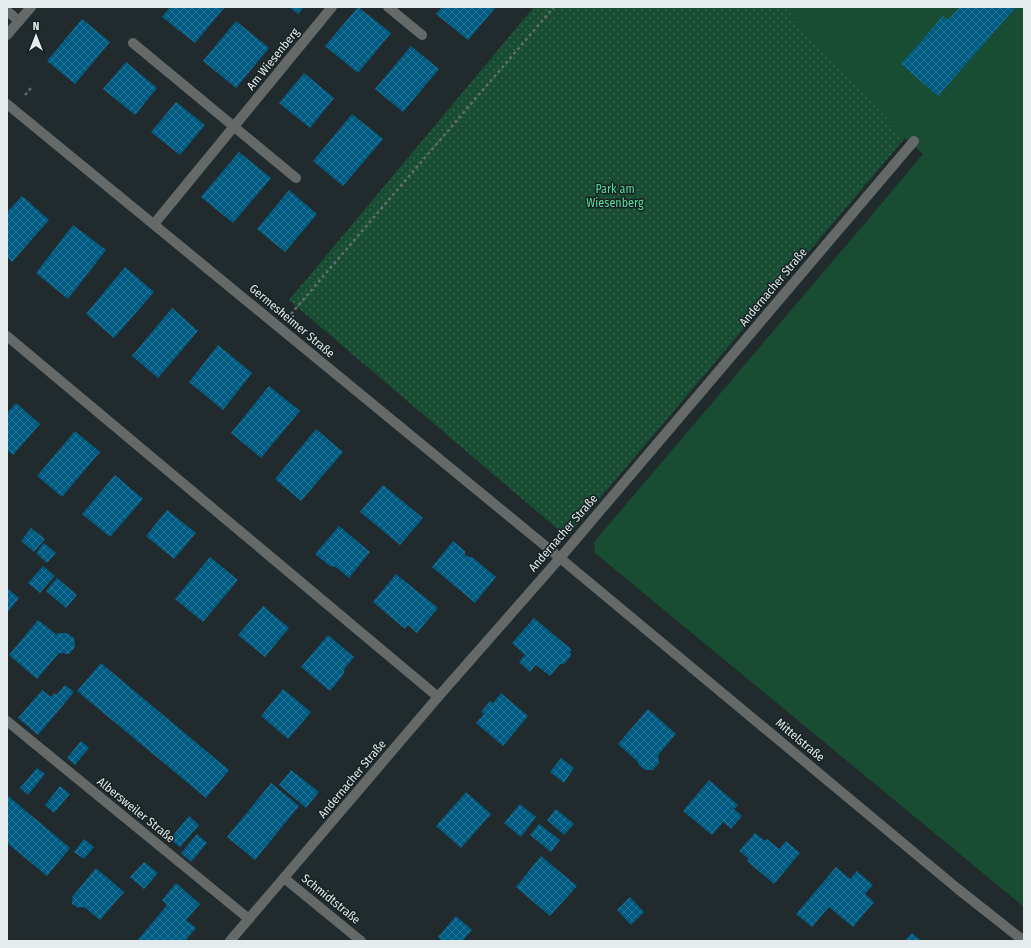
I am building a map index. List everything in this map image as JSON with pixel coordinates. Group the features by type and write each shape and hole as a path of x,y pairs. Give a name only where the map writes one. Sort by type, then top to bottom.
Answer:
{"street":[{"path":"7,35 31,7"},
{"name":"Am Wiesenberg","path":"154,224 332,7"},
{"path":"388,7 422,35"},
{"path":"7,11 19,21"},
{"path":"134,43 296,178"},
{"name":"Germesheimer Straße","path":"7,104 560,558"},
{"name":"Andernacher Straße","path":"230,941 438,696 560,558 914,141"},
{"path":"7,336 438,696"},
{"name":"Mittelstraße","path":"560,558 958,888 1024,940"},
{"name":"Albersweiler Straße","path":"7,721 249,919"},
{"name":"Schmidtstraße","path":"284,878 361,941"}],"path":[{"path":"279,328 554,7"}],"green space":[{"name":"Park am Wiesenberg","path":"534,7 784,7 905,138 567,537 289,300"},
{"path":"784,7 1024,7 1024,907 595,553 594,542 923,154 905,138"}],"building":[{"path":"170,7 224,8 195,43 162,17"},
{"path":"289,7 304,7 298,14"},
{"path":"358,7 391,33 358,73 325,46"},
{"path":"442,7 496,7 468,40 436,14"},
{"path":"960,7 1016,7 938,96 901,64 943,16 948,20"},
{"path":"82,19 110,42 75,84 47,61"},
{"path":"236,21 269,48 236,88 203,61"},
{"path":"411,46 439,69 403,112 375,89"},
{"path":"126,62 157,88 135,115 103,89"},
{"path":"304,73 334,98 310,128 279,103"},
{"path":"176,102 205,125 180,155 151,132"},
{"path":"352,114 383,139 343,186 313,161"},
{"path":"239,152 271,178 233,223 201,197"},
{"path":"289,190 317,214 285,252 257,229"},
{"path":"22,196 49,220 12,262 7,257 7,212"},
{"path":"73,225 106,250 68,299 36,273"},
{"path":"125,267 154,292 114,338 86,314"},
{"path":"172,308 198,331 158,378 132,356"},
{"path":"218,345 252,373 223,410 189,382"},
{"path":"269,386 300,411 261,458 231,433"},
{"path":"16,403 40,424 13,455 7,450 7,413"},
{"path":"316,429 343,452 301,501 275,479"},
{"path":"75,431 100,452 62,497 37,476"},
{"path":"115,475 143,499 110,537 82,514"},
{"path":"383,485 423,518 400,545 360,512"},
{"path":"167,510 196,533 174,559 146,536"},
{"path":"339,526 370,552 349,578 336,567 330,566 315,554"},
{"path":"31,528 45,539 34,552 21,541"},
{"path":"453,541 465,551 465,555 472,557 496,577 475,603 432,567"},
{"path":"44,543 56,553 47,563 36,553"},
{"path":"210,557 238,580 203,622 175,599"},
{"path":"43,566 55,576 40,593 28,583"},
{"path":"396,574 438,608 417,633 408,625 405,629 373,602"},
{"path":"57,578 77,595 66,608 46,591"},
{"path":"7,588 19,598 7,613"},
{"path":"263,606 289,628 265,657 238,635"},
{"path":"534,618 572,650 570,651 571,656 564,664 560,664 550,676 536,665 530,672 519,662 525,655 512,643"},
{"path":"38,620 57,635 58,633 67,633 74,638 75,647 69,654 59,653 37,679 9,655"},
{"path":"328,635 354,657 345,668 343,675 330,691 301,667"},
{"path":"101,663 229,770 206,798 77,691"},
{"path":"65,685 74,692 38,735 18,718 42,690 51,697 54,693 56,695"},
{"path":"283,689 311,712 288,739 261,716"},
{"path":"501,693 528,716 503,746 476,723 484,714 481,712 490,701 493,703"},
{"path":"648,709 676,734 658,755 659,763 653,770 645,770 618,744"},
{"path":"81,741 89,748 75,765 67,758"},
{"path":"561,758 574,768 564,783 550,772"},
{"path":"37,768 45,774 28,795 20,788"},
{"path":"291,770 319,792 306,808 279,785"},
{"path":"709,780 738,805 734,809 742,816 731,829 723,822 712,835 683,811"},
{"path":"271,783 299,806 255,860 227,837"},
{"path":"60,786 70,794 54,813 45,805"},
{"path":"466,792 491,814 461,848 436,826"},
{"path":"7,795 70,848 47,876 7,843"},
{"path":"520,804 536,817 521,837 504,823"},
{"path":"556,809 574,824 564,835 547,820"},
{"path":"189,816 199,825 180,847 170,839"},
{"path":"539,824 560,840 551,852 530,835"},
{"path":"755,833 765,841 767,839 779,849 786,841 800,853 774,884 747,861 749,859 739,851"},
{"path":"197,834 207,843 191,862 181,853"},
{"path":"84,839 94,847 84,859 74,852"},
{"path":"541,856 577,886 550,916 516,887"},
{"path":"144,862 158,873 144,889 130,877"},
{"path":"836,867 850,879 857,871 873,885 865,894 874,902 853,927 829,907 812,927 796,914"},
{"path":"96,868 124,892 100,920 84,907 78,908 72,904 72,897"},
{"path":"176,883 200,904 186,920 196,928 185,941 137,941 167,905 162,900"},
{"path":"630,897 644,912 631,925 617,910"},
{"path":"456,916 472,930 462,941 442,941 438,937"},
{"path":"912,933 921,941 905,941"}]}
